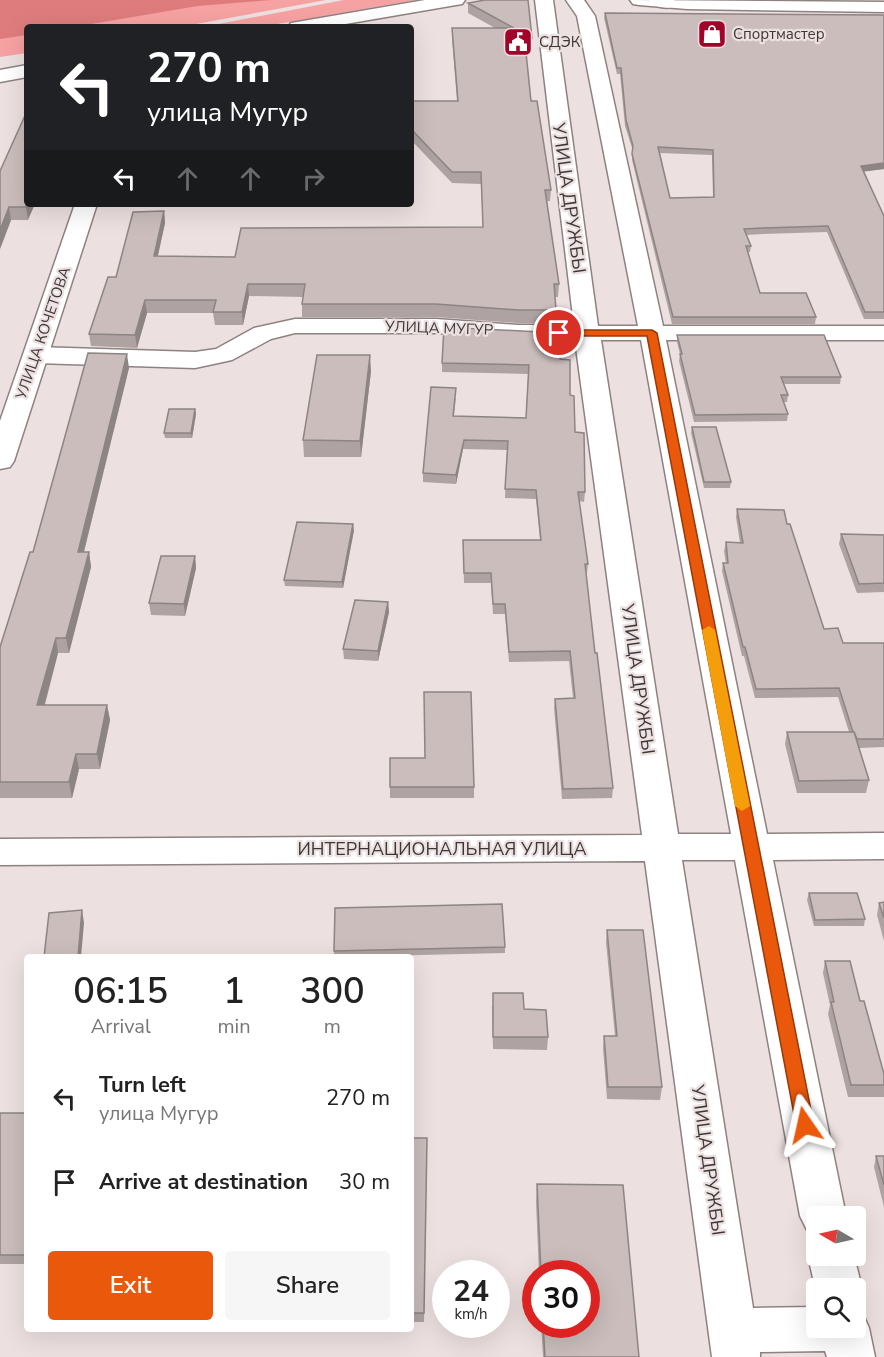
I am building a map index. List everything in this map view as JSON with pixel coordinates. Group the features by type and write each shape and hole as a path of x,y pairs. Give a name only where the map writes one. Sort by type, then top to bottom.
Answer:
{"street":[{"path":"315,24 456,0"},
{"name":"УЛИЦА ДРУЖБЫ","path":"544,0 587,333 734,1344"},
{"path":"575,0 586,16 652,333 821,1206"},
{"path":"639,0 884,7"},
{"path":"0,76 24,72"},
{"name":"УЛИЦА КОЧЕТОВА","path":"0,461 85,207"},
{"name":"УЛИЦА МУГУР","path":"36,355 195,360 223,355 263,333 295,326 436,326 518,332 587,333 884,333"},
{"name":"ИНТЕРНАЦИОНАЛЬНАЯ УЛИЦА","path":"0,852 884,846"},
{"path":"734,1344 806,1334"},
{"path":"847,1338 851,1357"}],"shaded area":[{"path":"0,0 326,0 196,24 24,24 24,53 0,57"},
{"path":"0,0 271,0 198,6 91,24 24,24 24,35 0,39"},
{"path":"344,0 416,0 277,24 218,24"}],"building":[{"path":"485,0 528,0 532,38 524,33 531,101 537,101 551,190 545,190 559,284 554,284 556,310 518,310 436,304 302,304 305,284 248,284 242,312 213,312 216,300 145,300 135,335 89,334 108,277 116,277 133,212 164,211 154,256 235,257 241,228 483,227 481,172 452,172 414,132 414,101 458,101 452,28 514,28 468,3"},
{"path":"605,13 884,15 884,163 861,166 884,216 884,312 865,312 828,226 744,229 751,246 746,246 760,293 806,293 816,317 673,317 632,154 633,146 626,120 621,68 617,68","holes":["658,147 713,150 714,197 670,198"]},
{"path":"24,118 24,207 9,207 0,230 0,171"},
{"path":"444,327 558,333 560,359 570,360 570,395 574,396 575,432 584,433 585,492 578,492 588,564 585,564 595,653 597,653 613,788 563,789 555,699 575,698 570,651 509,652 505,604 493,604 491,573 464,573 463,540 541,540 536,490 505,489 508,441 464,440 456,475 423,473 431,387 456,388 453,416 526,418 529,365 442,363"},
{"path":"677,335 824,335 841,377 781,377 788,395 781,395 788,414 695,415"},
{"path":"88,353 127,354 78,552 89,552 66,638 56,638 37,705 107,705 97,754 76,754 69,782 0,782 0,647 30,552 33,552"},
{"path":"317,355 370,355 360,441 303,440"},
{"path":"169,409 195,409 191,433 164,433"},
{"path":"692,427 716,427 731,482 704,482"},
{"path":"737,509 784,510 824,629 838,628 843,643 884,643 884,739 857,739 839,688 756,689 745,647 743,647 723,563 728,563 726,542 743,543"},
{"path":"297,522 353,524 342,582 284,580"},
{"path":"841,534 884,535 884,583 859,584"},
{"path":"161,556 195,556 184,604 149,603"},
{"path":"355,600 388,602 378,651 343,649"},
{"path":"424,692 471,692 474,787 390,787 390,758 425,758"},
{"path":"787,732 854,732 869,780 799,781"},
{"path":"809,893 857,893 865,919 815,920"},
{"path":"884,902 884,918 879,903"},
{"path":"502,904 505,947 334,951 335,908"},
{"path":"82,910 78,954 44,954 49,913"},
{"path":"607,930 643,930 662,1087 608,1087 604,1036 617,1036"},
{"path":"825,961 850,961 860,1001 864,1001 884,1074 884,1085 851,1085 831,1002 834,1002"},
{"path":"493,993 523,993 524,1009 546,1010 548,1037 493,1037"},
{"path":"0,1113 24,1113 24,1255 0,1255"},
{"path":"414,1138 427,1138 424,1313 414,1313"},
{"path":"876,1156 884,1156 884,1185"},
{"path":"537,1184 623,1185 639,1357 545,1357 544,1338 600,1338 600,1260 540,1260"}],"slow traffic":[{"path":"709,630 742,806"}],"place":[{"name":"Спортмастер","path":"712,34"},
{"name":"СДЭК","path":"518,42"}],"route":[{"path":"559,333 652,333 805,1125"}]}
